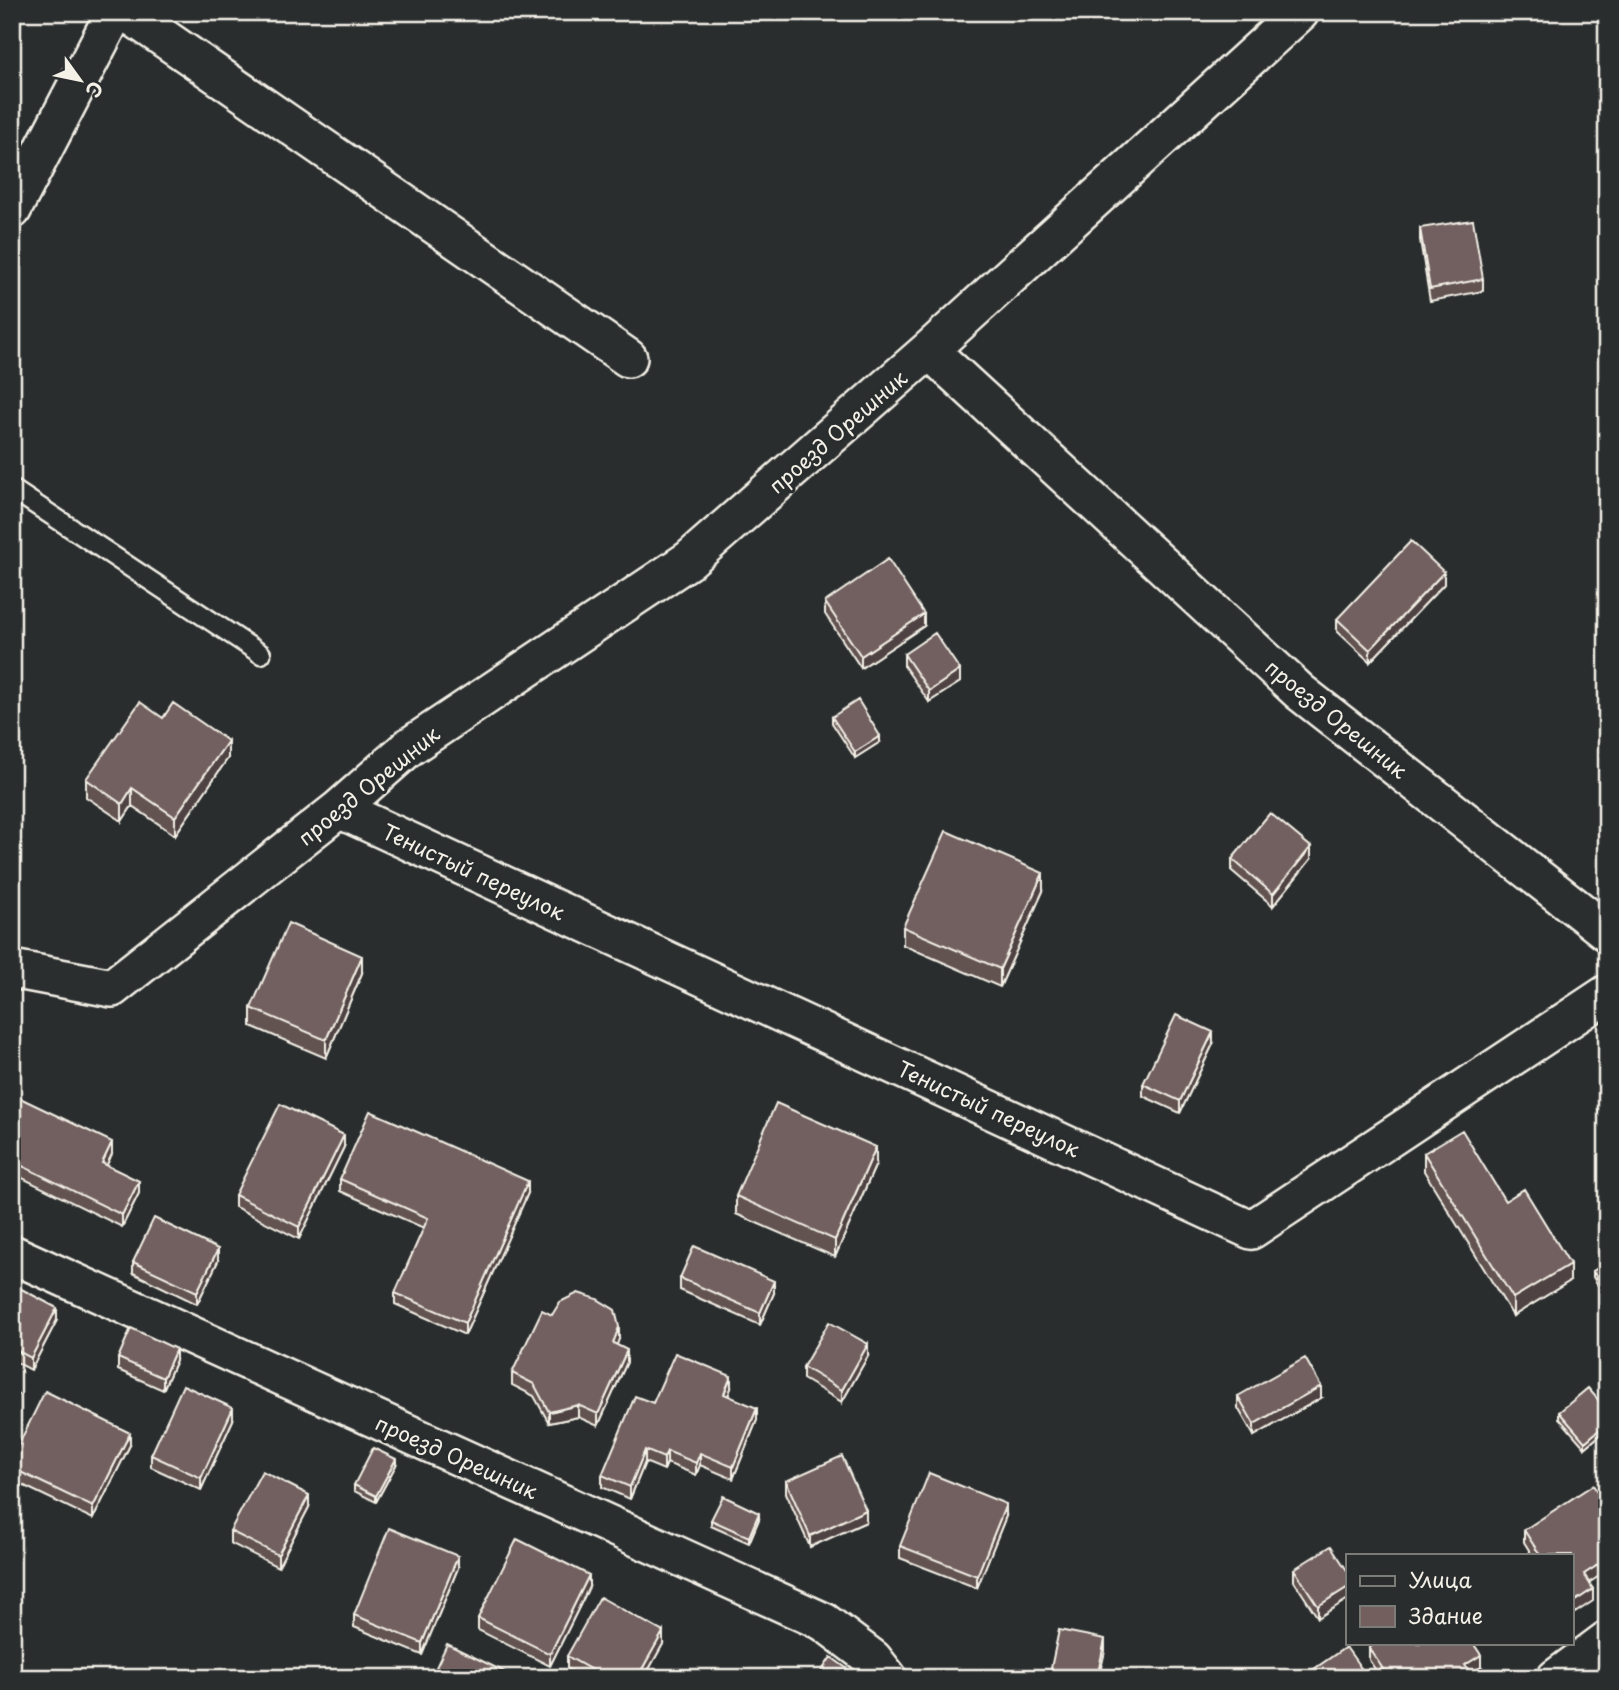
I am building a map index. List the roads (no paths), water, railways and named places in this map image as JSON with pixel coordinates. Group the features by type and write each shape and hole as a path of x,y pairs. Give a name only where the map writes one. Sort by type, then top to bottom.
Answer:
{"street":[{"path":"12,210 115,12"},
{"path":"126,12 628,358"},
{"path":"929,350 1300,12"},
{"name":"проезд Орешник","path":"12,968 112,988 339,809 410,747 689,560 929,350 1300,692 1607,932"},
{"name":"Тенистый переулок","path":"339,809 1251,1230 1607,994"},
{"name":"проезд Орешник","path":"12,1254 824,1622 873,1659 888,1678"},
{"path":"1556,1678 1607,1640"}],"lane":[{"path":"12,489 261,654"}]}
